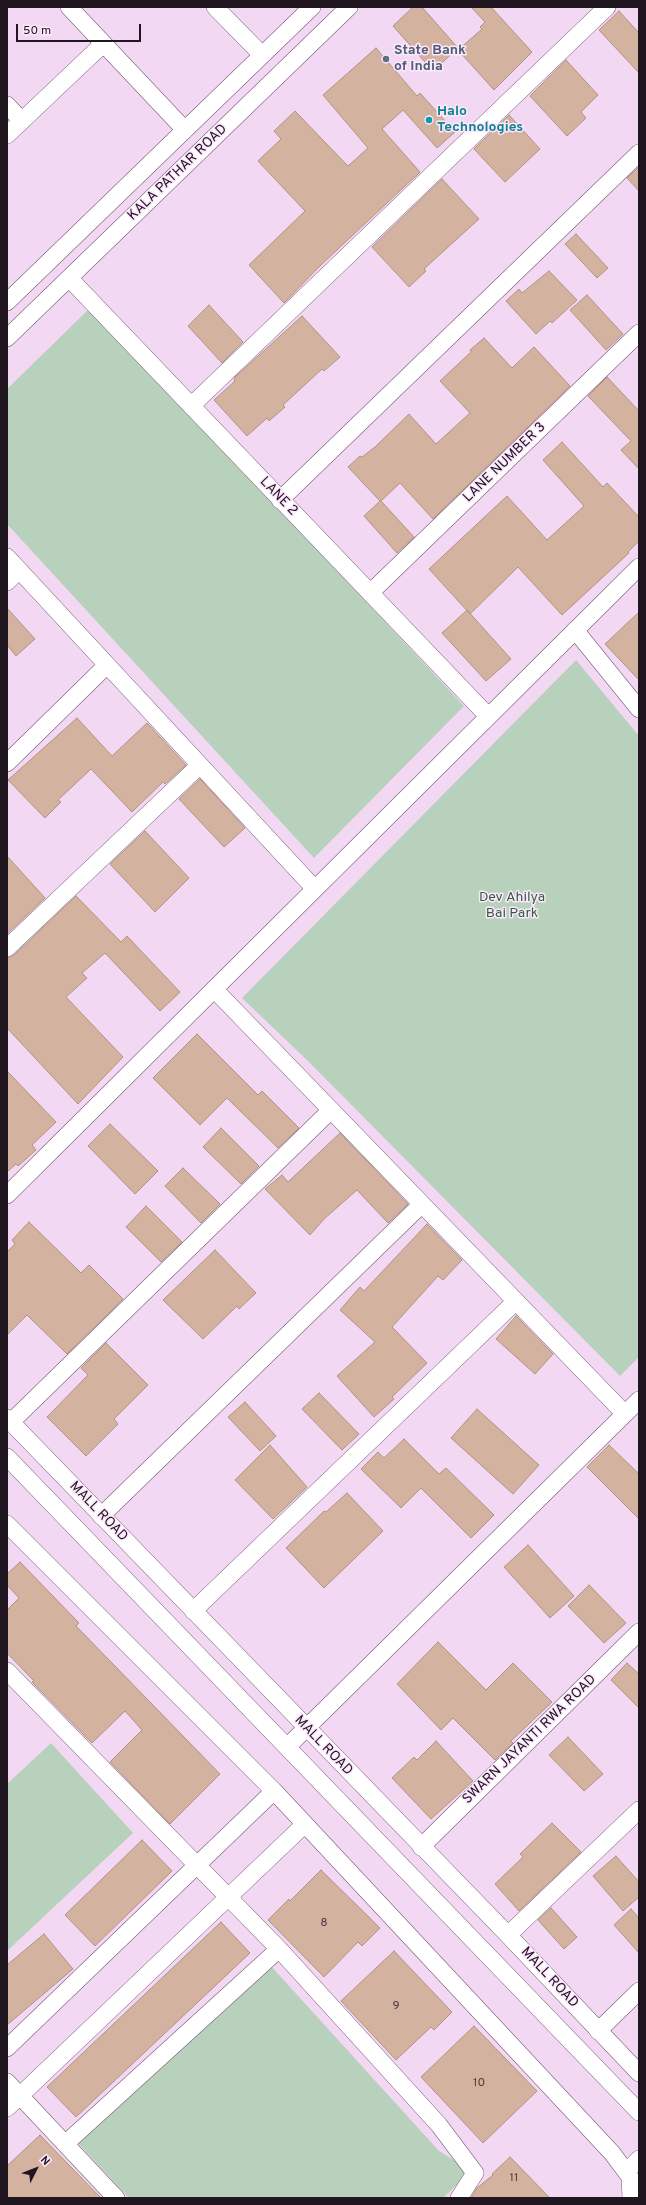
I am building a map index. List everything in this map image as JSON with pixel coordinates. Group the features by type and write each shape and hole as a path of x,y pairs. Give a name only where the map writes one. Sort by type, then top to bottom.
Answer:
{"street":[{"path":"69,7 185,130"},
{"path":"215,7 262,55"},
{"name":"KALA PATHAR ROAD","path":"7,302 312,7"},
{"name":"KALA PATHAR ROAD","path":"7,338 349,7"},
{"path":"191,406 607,7"},
{"path":"7,135 103,44"},
{"path":"7,104 22,121"},
{"path":"280,500 639,153"},
{"name":"LANE 2","path":"68,278 488,716"},
{"name":"LANE NUMBER 3","path":"370,593 639,333"},
{"path":"7,557 315,889"},
{"path":"7,1195 639,567"},
{"path":"7,582 19,570"},
{"path":"575,630 639,709"},
{"path":"7,763 108,665"},
{"path":"7,948 200,765"},
{"path":"214,989 625,1414"},
{"path":"9,1420 331,1110"},
{"path":"102,1516 422,1204"},
{"path":"193,1611 516,1301"},
{"path":"287,1747 639,1400"},
{"name":"MALL ROAD","path":"9,1420 639,2073"},
{"name":"MALL ROAD","path":"7,1457 639,2112"},
{"path":"7,1524 274,1791 612,2153 630,2177 631,2198"},
{"name":"SWARN JAYANTI RWA ROAD","path":"421,1847 639,1632"},
{"path":"7,1671 196,1866 279,1949 439,2125 475,2173 459,2198"},
{"path":"7,2048 274,1791"},
{"path":"508,1936 639,1810"},
{"path":"7,2108 305,1824"},
{"path":"65,2144 279,1949"},
{"path":"598,2031 639,1991"},
{"path":"7,2082 116,2198"},
{"path":"626,2172 639,2160"}],"green space":[{"path":"90,308 464,706 314,858 7,524 7,389"},
{"name":"Dev Ahilya Bai Park","path":"576,660 639,736 639,1357 620,1376 309,1062 242,998"},
{"path":"51,1743 133,1833 7,1951 7,1784"},
{"path":"270,1965 439,2151 475,2173 465,2177 443,2198 129,2198 78,2143"}],"building":[{"path":"413,7 422,7 458,48 433,71 393,26"},
{"path":"471,7 491,7 532,52 494,90 458,50 482,29 480,27 485,22"},
{"path":"619,11 639,33 639,73 599,30"},
{"path":"376,48 417,96 420,93 455,132 437,148 403,110 382,129 420,172 321,265 284,303 249,265 305,211 258,161 281,139 274,131 295,111 348,166 368,148 323,95"},
{"path":"566,60 598,95 581,112 586,118 567,136 530,96"},
{"path":"509,115 540,149 505,182 474,149"},
{"path":"639,167 639,191 627,178"},
{"path":"442,179 479,219 424,269 426,271 409,287 372,247"},
{"path":"576,234 608,268 597,278 565,244"},
{"path":"549,271 577,300 552,323 550,321 536,334 506,301 519,289 522,293"},
{"path":"587,295 623,334 606,350 570,310"},
{"path":"209,305 243,342 222,363 188,326"},
{"path":"302,316 340,357 324,371 322,369 283,405 285,407 269,421 267,418 247,436 214,400 234,382 235,377"},
{"path":"484,338 512,368 534,347 570,386 433,519 400,483 381,501 414,537 397,553 364,516 380,501 348,467 360,456 362,457 375,447 409,414 436,444 470,413 440,381 471,352 470,350"},
{"path":"607,377 639,411 639,469 621,450 631,441 588,396"},
{"path":"562,442 603,487 607,483 639,517 639,541 628,552 629,553 562,615 518,567 470,614 429,569 507,496 547,540 584,506 543,460"},
{"path":"7,608 35,639 16,656 7,645"},
{"path":"467,610 511,659 486,681 442,633"},
{"path":"639,612 639,680 605,644"},
{"path":"77,718 112,756 147,723 186,765 165,784 163,782 132,812 91,769 58,800 61,802 45,818 8,780"},
{"path":"200,779 245,828 224,847 179,799"},
{"path":"145,831 189,878 155,912 110,864"},
{"path":"7,856 45,898 7,934"},
{"path":"76,896 121,942 127,936 180,992 160,1011 105,953 82,973 87,978 66,997 123,1057 78,1104 7,1028 7,958 14,955"},
{"path":"197,1034 258,1095 262,1091 299,1128 278,1148 227,1098 200,1125 153,1078"},
{"path":"7,1071 56,1122 32,1145 36,1150 18,1166 16,1164 7,1172"},
{"path":"110,1124 158,1171 135,1194 88,1146"},
{"path":"221,1128 259,1166 241,1184 203,1147"},
{"path":"340,1133 408,1204 388,1223 357,1190 324,1219 310,1235 265,1189 282,1175 288,1182"},
{"path":"183,1168 220,1204 201,1223 165,1186"},
{"path":"146,1206 182,1242 161,1262 126,1227"},
{"path":"29,1222 81,1273 89,1265 123,1299 67,1354 27,1315 7,1335 7,1252 15,1244 12,1240"},
{"path":"427,1224 462,1260 443,1280 438,1276 392,1327 427,1363 392,1397 394,1399 374,1417 337,1376 375,1342 340,1310 360,1287 364,1291"},
{"path":"215,1250 256,1293 239,1309 237,1306 203,1339 163,1300"},
{"path":"516,1316 553,1354 535,1374 496,1339"},
{"path":"106,1343 148,1385 114,1419 118,1424 86,1456 47,1417 88,1375 81,1368"},
{"path":"319,1393 359,1434 342,1450 302,1409"},
{"path":"245,1402 276,1436 260,1451 228,1417"},
{"path":"477,1409 539,1465 513,1494 451,1438"},
{"path":"404,1439 439,1474 446,1468 494,1515 471,1538 421,1488 401,1508 361,1469 378,1452 384,1458"},
{"path":"270,1445 307,1487 273,1519 235,1480"},
{"path":"609,1445 639,1474 639,1519 587,1467"},
{"path":"347,1493 383,1531 324,1588 286,1548 324,1511 326,1512"},
{"path":"528,1545 574,1596 550,1618 504,1567"},
{"path":"20,1562 79,1623 76,1626 220,1774 170,1824 110,1762 142,1730 125,1711 92,1743 32,1682 34,1681 7,1653 7,1610 19,1598 7,1585 7,1574"},
{"path":"589,1585 626,1623 604,1643 568,1606"},
{"path":"438,1642 486,1690 513,1663 552,1702 511,1741 513,1743 495,1760 453,1718 441,1730 397,1684"},
{"path":"627,1663 639,1674 639,1708 611,1680"},
{"path":"568,1737 603,1774 584,1791 549,1755"},
{"path":"436,1741 473,1781 431,1819 392,1778 414,1757 417,1760"},
{"path":"552,1823 581,1852 519,1911 495,1884 523,1857 520,1854"},
{"path":"142,1840 172,1871 95,1946 65,1915"},
{"path":"616,1856 639,1882 639,1897 623,1911 593,1876"},
{"path":"321,1870 380,1928 362,1946 358,1942 324,1977 268,1920 289,1899 290,1901"},
{"path":"551,1908 577,1937 564,1949 538,1920"},
{"path":"631,1909 639,1918 639,1953 614,1925"},
{"path":"221,1922 250,1953 76,2117 47,2087"},
{"path":"44,1934 73,1969 7,2025 7,1965"},
{"path":"394,1951 452,2012 434,2030 431,2027 396,2060 341,2001"},
{"path":"474,2026 537,2091 483,2143 421,2077"},
{"path":"40,2135 101,2198 7,2198 7,2166"},
{"path":"510,2157 550,2198 471,2198 477,2188 493,2175 492,2174"}],"place":[{"name":"State Bank of India","path":"386,59"},
{"name":"Halo Technologies","path":"429,120"}]}
